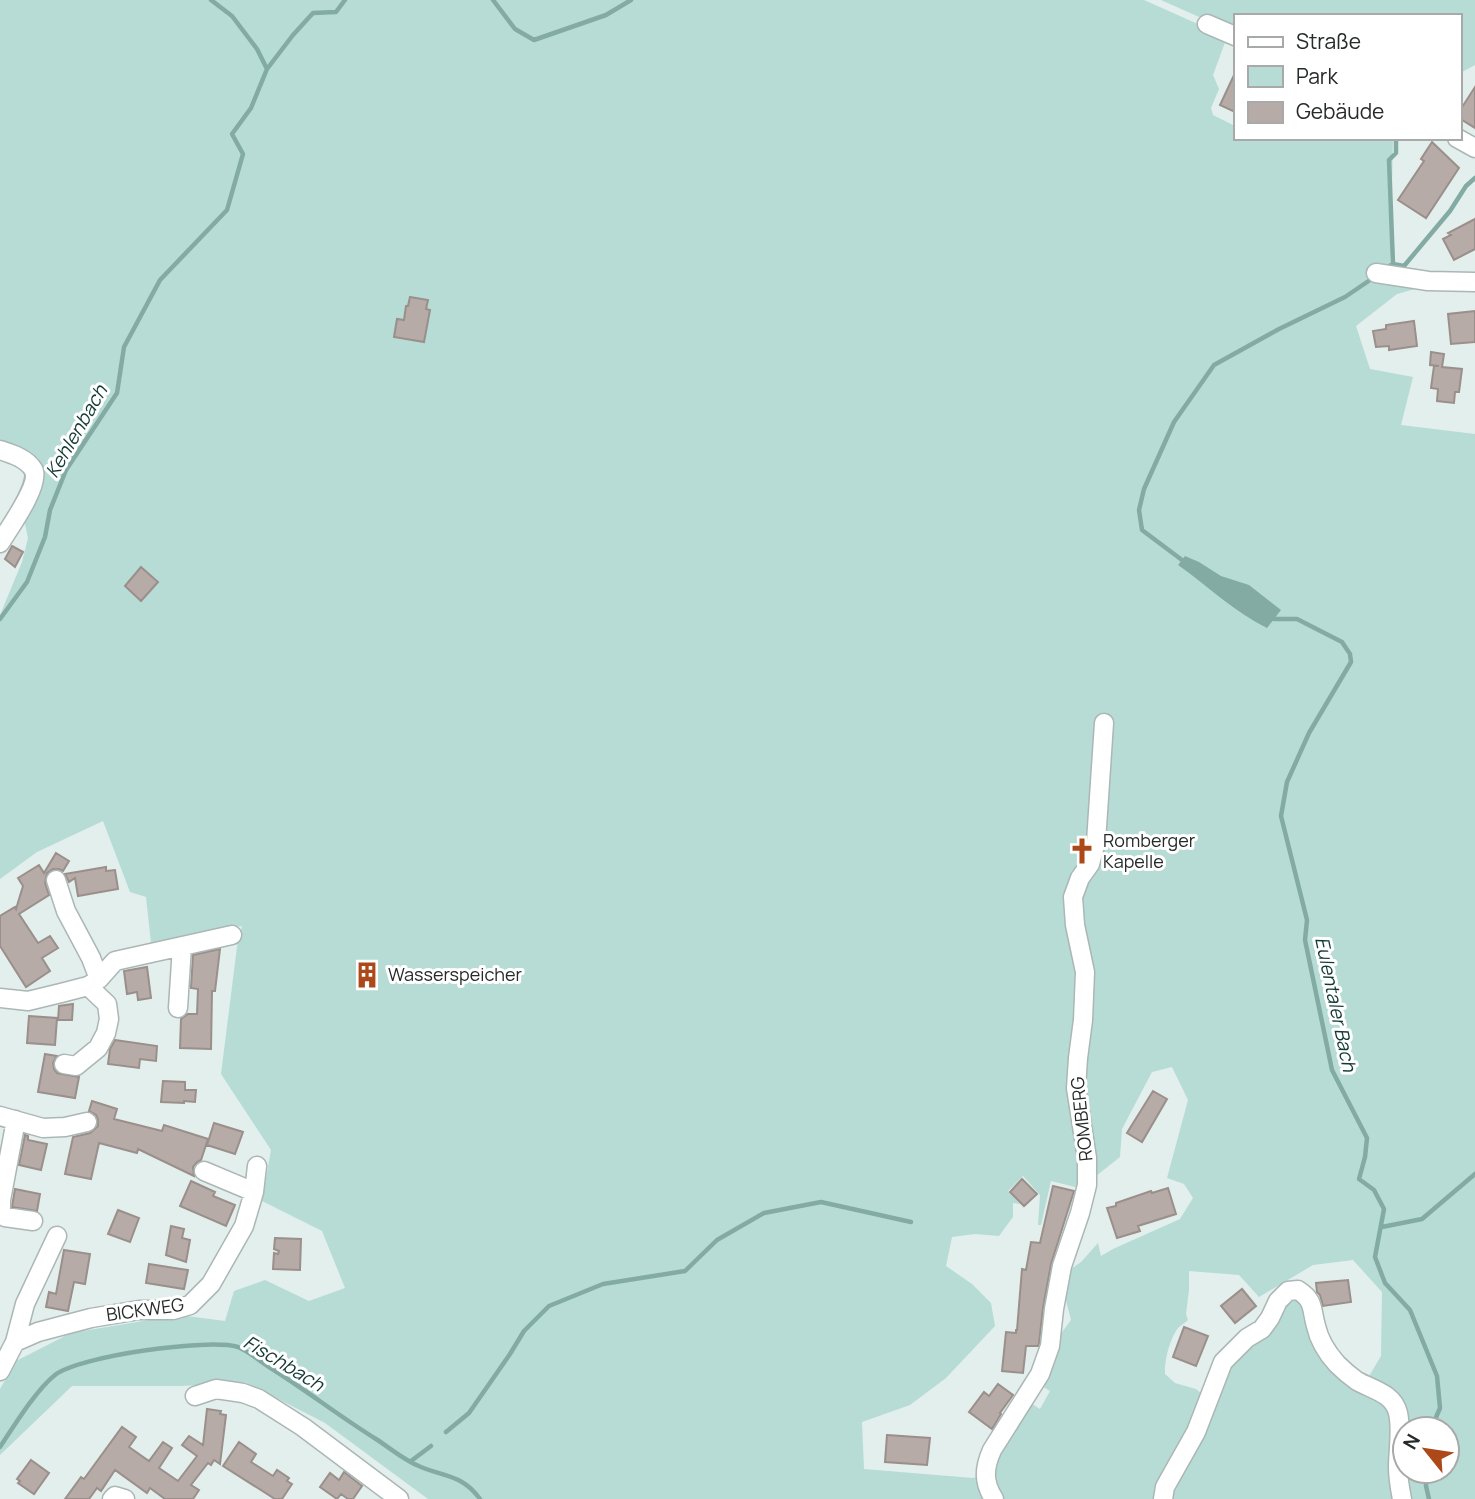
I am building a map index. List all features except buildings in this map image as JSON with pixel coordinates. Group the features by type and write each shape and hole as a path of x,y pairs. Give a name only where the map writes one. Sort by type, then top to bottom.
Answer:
{"street":[{"path":"1207,24 1234,36"},
{"path":"1376,273 1428,281 1475,282"},
{"path":"0,450 24,459 35,474 30,494 0,543"},
{"name":"ROMBERG","path":"994,1499 986,1482 987,1461 1040,1374 1050,1346 1062,1266 1087,1185 1087,1158 1076,1088 1085,972 1075,925 1073,897 1080,878 1090,864 1096,842 1104,723"},
{"path":"56,880 66,911 92,958 94,982 107,1004 109,1018 106,1033 97,1048 76,1066 64,1064"},
{"path":"0,998 28,1001 94,982 115,961 232,936"},
{"path":"178,1008 182,946"},
{"path":"33,1222 1,1214 8,1118 43,1128 87,1122"},
{"name":"BICKWEG","path":"15,1342 38,1332 91,1318 139,1310 173,1310 190,1305 211,1284 244,1226 254,1192 257,1166"},
{"path":"204,1171 254,1192"},
{"path":"0,1371 15,1342 26,1304 57,1236"},
{"path":"1163,1499 1165,1487 1196,1432 1223,1362 1247,1338 1262,1329 1278,1301 1288,1292 1298,1290 1307,1296 1312,1304 1316,1329 1329,1355 1357,1381 1381,1391 1393,1401 1398,1412 1398,1470 1402,1499"},
{"path":"195,1396 216,1390 243,1393 259,1399 303,1427 382,1485 392,1497"},
{"path":"112,1499 115,1496 125,1499"}],"green space":[{"path":"0,0 1144,0 1227,37 1213,75 1219,89 1211,108 1213,115 1234,126 1234,140 1393,140 1390,279 1429,285 1397,294 1356,326 1370,369 1413,377 1401,425 1475,434 1475,1499 428,1499 325,1423 245,1382 182,1386 72,1386 0,1455 0,1389 16,1361 71,1333 179,1315 225,1321 234,1291 265,1280 309,1301 345,1288 322,1231 262,1201 271,1150 221,1074 242,926 151,943 146,897 130,892 103,821 37,852 0,879 0,615 22,562 28,538 23,515 44,478 38,458 0,444","holes":["1172,1067 1188,1100 1167,1178 1184,1184 1193,1198 1180,1219 1101,1256 1098,1243 1071,1269 1064,1293 1071,1320 1052,1346 1037,1383 1050,1391 1040,1409 1026,1400 982,1475 973,1478 864,1469 862,1422 910,1405 946,1378 995,1326 991,1303 972,1284 946,1266 952,1237 975,1234 999,1236 1013,1217 1013,1203 1020,1204 1008,1191 1023,1176 1040,1195 1038,1225 1041,1225 1051,1181 1083,1189 1120,1157 1122,1129 1152,1072","1353,1260 1382,1292 1381,1356 1368,1378 1324,1352 1308,1312 1298,1300 1290,1298 1203,1395 1196,1389 1175,1383 1165,1374 1172,1338 1178,1328 1188,1320 1186,1314 1189,1271 1239,1275 1259,1297 1313,1265"]},
{"path":"1161,0 1475,0 1475,65 1461,74 1461,14 1234,14 1234,33"}],"shaded area":[{"path":"1185,556 1221,576 1249,585 1281,610 1267,628 1255,622 1178,565"}],"waterway":[{"path":"211,0 232,16 257,49 267,69"},
{"name":"Kehlenbach","path":"0,619 27,582 45,537 50,510 66,470 117,393 124,347 160,280 227,210 243,154 232,134 251,108 267,69 313,13 336,12 345,0"},
{"name":"Kehlenbach","path":"493,0 515,29 534,40 606,15 631,0"},
{"path":"1393,264 1389,160 1396,153 1396,140"},
{"path":"1384,269 1393,264 1404,266 1475,178"},
{"path":"1186,563 1142,530 1139,510 1144,489 1174,422 1214,365 1345,297 1373,278"},
{"name":"Eulentaler Bach","path":"1270,616 1274,619 1297,619 1342,642 1350,654 1351,662 1309,733 1287,782 1281,816 1307,920 1305,940 1332,1070 1367,1138 1359,1179 1374,1190 1384,1209 1375,1257 1385,1283 1410,1310 1437,1376 1440,1408 1437,1415"},
{"path":"1382,1227 1422,1219 1475,1174"},
{"path":"446,1432 469,1413 524,1331 549,1306 603,1284 685,1271 717,1240 764,1213 821,1202 911,1222"},
{"name":"Fischbach","path":"0,1447 40,1390 55,1375 69,1368 144,1350 223,1345 246,1351 403,1458 460,1481 480,1499"},
{"path":"411,1461 431,1446"},
{"name":"Eulentaler Bach","path":"1426,1485 1429,1499"}],"place":[{"name":"Romberger Kapelle","path":"1082,851"},
{"name":"Wasserspeicher","path":"367,975"}]}
